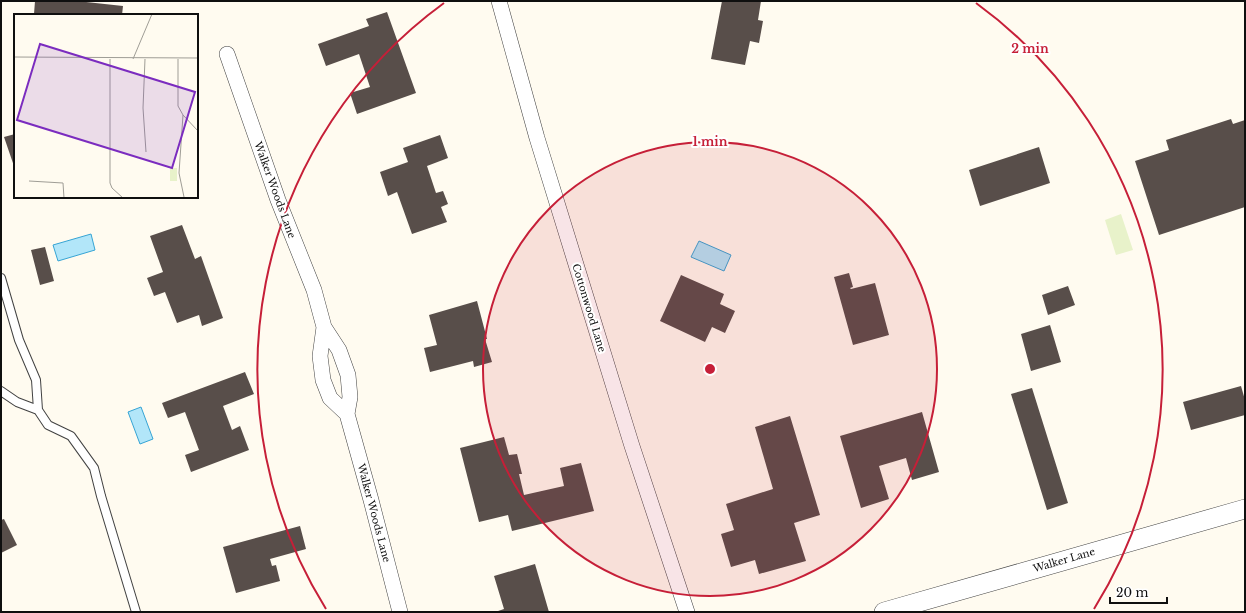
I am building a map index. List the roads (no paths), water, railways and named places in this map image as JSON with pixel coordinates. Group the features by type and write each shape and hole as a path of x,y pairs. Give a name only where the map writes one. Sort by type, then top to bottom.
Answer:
{"street":[{"name":"Cottonwood Lane","path":"499,1 537,138 632,446 687,612"},
{"name":"Walker Woods Lane","path":"227,54 278,200 314,290 324,327 339,350 348,375 350,397 347,414 400,612"},
{"name":"Walker Woods Lane","path":"324,327 320,356 323,380 330,398 347,414"},
{"name":"Walker Lane","path":"884,612 1245,509"}],"lane":[{"path":"1,278 19,340 36,380 38,410 48,425 72,436 94,468 136,612"},
{"path":"1,391 17,402 38,410"}],"water":[{"path":"91,234 95,250 58,261 53,245"},
{"path":"699,241 731,255 724,271 691,257"},
{"path":"141,407 153,439 140,444 128,412"}]}
